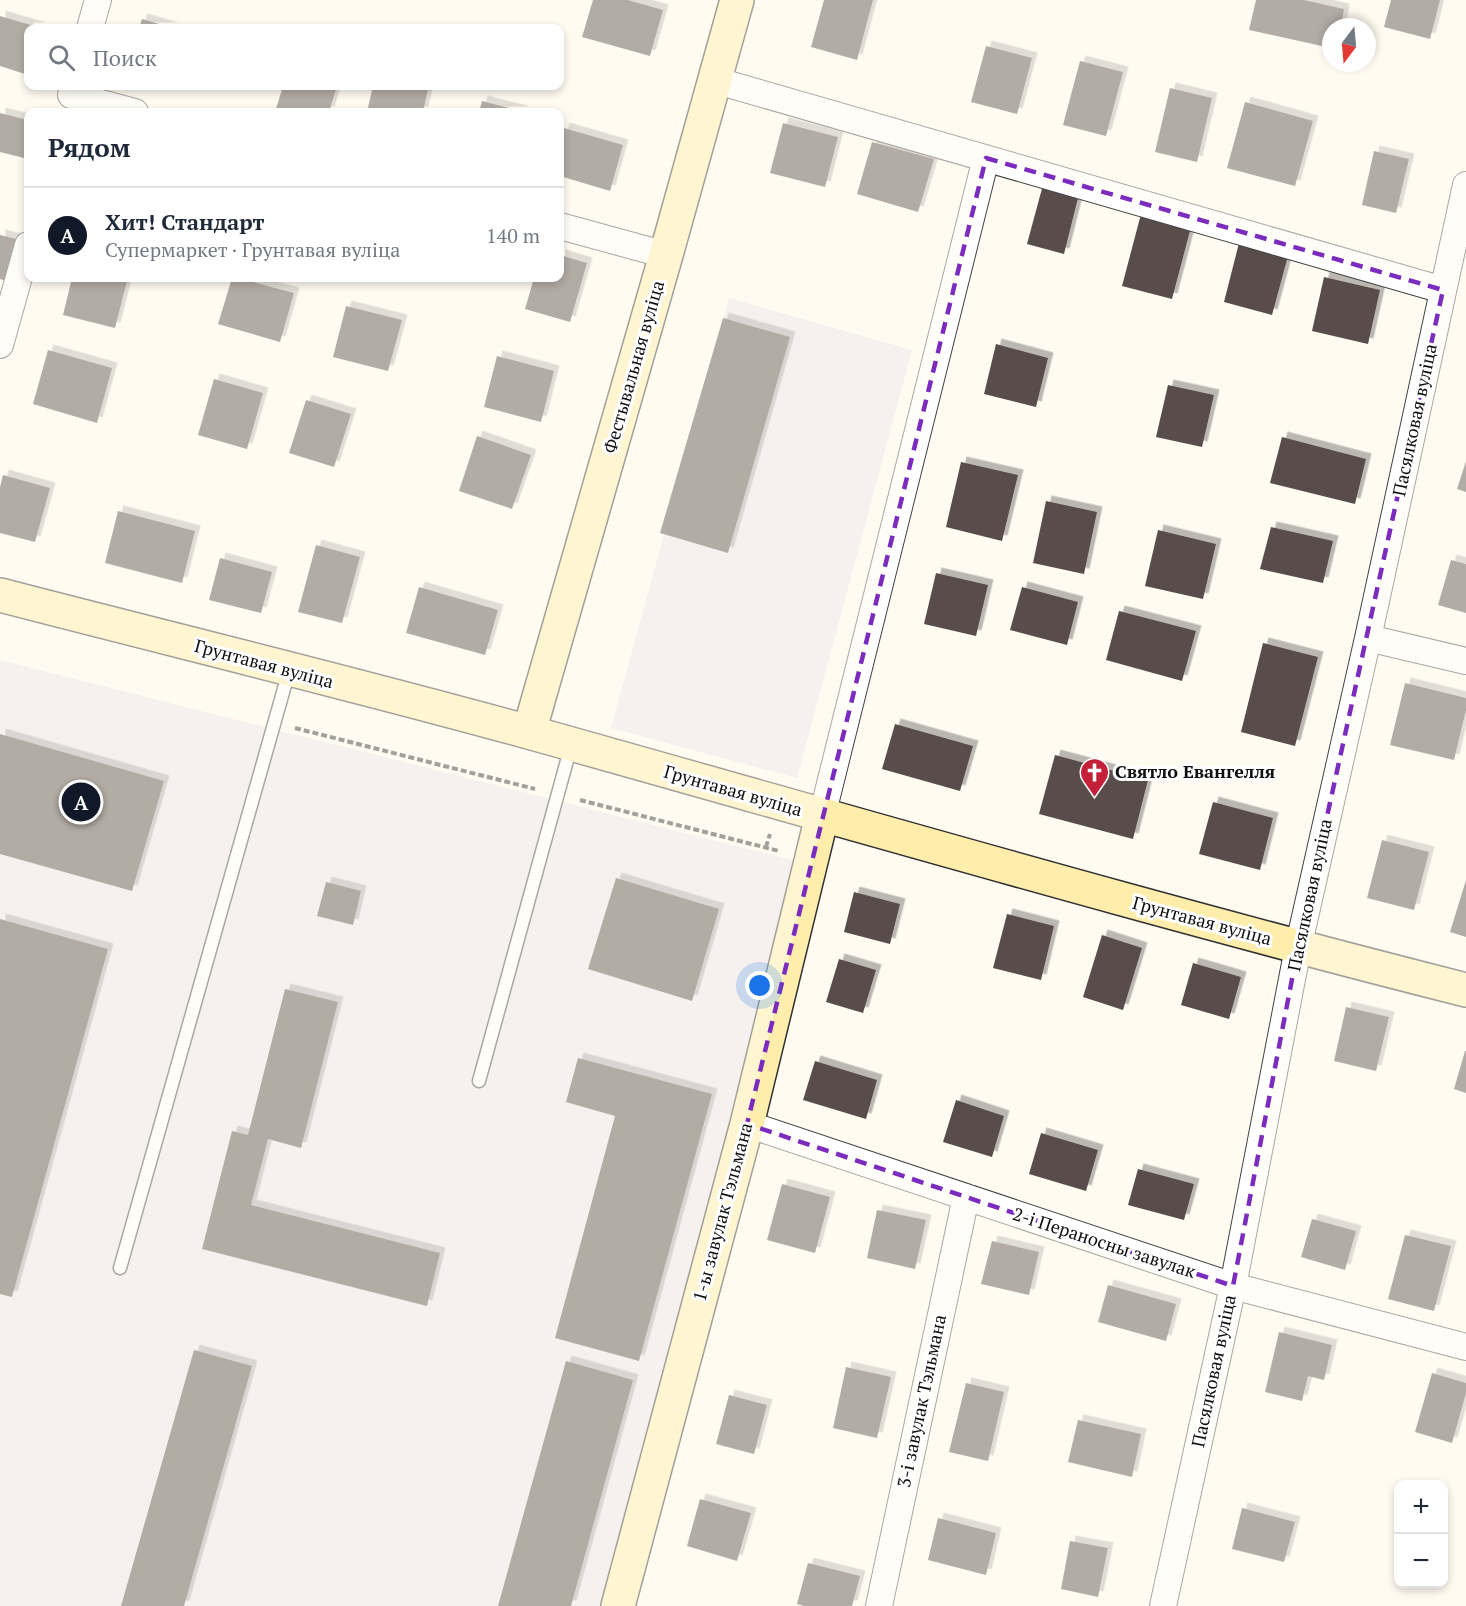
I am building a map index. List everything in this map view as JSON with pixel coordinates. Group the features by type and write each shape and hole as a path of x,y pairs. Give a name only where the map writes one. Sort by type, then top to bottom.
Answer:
{"main road":[{"name":"Фестывальная вуліца","path":"529,732 666,255 736,0"},
{"name":"Грунтавая вуліца","path":"0,595 529,732 1298,948 1466,990"},
{"name":"1-ы завулак Тэльмана","path":"618,1606 747,1124 822,816"}],"street":[{"path":"91,24 98,0"},
{"path":"714,80 1443,290"},
{"path":"70,98 116,108"},
{"path":"822,816 986,158"},
{"name":"Пасялковая вуліца","path":"1163,1606 1233,1286 1298,948 1466,185"},
{"path":"564,227 666,255"},
{"path":"0,345 24,258"},
{"path":"1368,638 1466,661"},
{"name":"2-і Пераносны завулак","path":"747,1124 1233,1286 1466,1347"},
{"name":"3-і завулак Тэльмана","path":"879,1606 966,1197"}],"lane":[{"path":"120,1268 289,670"},
{"path":"479,1080 571,744"}],"path":[{"path":"274,723 786,852"}],"highlighted area":[{"path":"986,158 1443,290 1298,948 1233,1286 747,1124"}],"shaded area":[{"path":"729,298 912,350 797,778 611,728"},
{"path":"0,660 804,863 604,1606 0,1606"}],"building":[{"path":"593,0 628,0 663,10 650,56 582,37"},
{"path":"824,0 873,0 857,60 811,47"},
{"path":"1256,0 1304,0 1344,9 1342,18 1322,18 1322,46 1249,30"},
{"path":"1391,0 1440,0 1430,39 1384,27"},
{"path":"0,16 27,24 24,24 24,74 0,66"},
{"path":"142,19 159,24 140,24"},
{"path":"986,46 1032,58 1017,114 971,102"},
{"path":"1080,61 1123,72 1106,136 1063,125"},
{"path":"1170,88 1212,98 1197,162 1155,152"},
{"path":"282,90 336,90 330,108 276,108"},
{"path":"372,90 428,90 424,108 368,108"},
{"path":"482,101 509,108 480,108"},
{"path":"1245,102 1313,121 1295,186 1227,168"},
{"path":"0,113 24,119 24,158 0,152"},
{"path":"783,123 838,137 825,187 770,173"},
{"path":"564,128 623,145 610,191 564,177"},
{"path":"872,142 934,159 918,212 857,194"},
{"path":"1374,151 1409,159 1396,213 1362,205"},
{"path":"1044,181 1080,190 1064,254 1027,244"},
{"path":"1141,214 1191,227 1172,299 1122,286"},
{"path":"0,235 20,240 10,282 0,279"},
{"path":"1239,243 1288,256 1272,315 1224,302"},
{"path":"564,256 587,263 570,322 525,309 533,282 564,282"},
{"path":"1324,277 1380,290 1368,344 1312,331"},
{"path":"71,282 127,282 115,328 63,315"},
{"path":"231,282 253,282 294,293 280,342 218,324"},
{"path":"346,306 402,320 388,371 333,357"},
{"path":"723,318 790,337 728,553 660,533"},
{"path":"996,344 1048,358 1036,407 984,394"},
{"path":"48,350 112,368 97,423 33,404"},
{"path":"497,356 554,371 541,422 484,407"},
{"path":"214,379 263,393 247,449 198,435"},
{"path":"1168,385 1214,395 1202,447 1156,437"},
{"path":"306,400 351,414 334,467 289,453"},
{"path":"477,436 531,455 512,509 459,491"},
{"path":"1282,437 1366,459 1355,504 1270,483"},
{"path":"1466,461 1466,492 1457,489"},
{"path":"961,462 1018,475 1002,541 946,527"},
{"path":"3,475 50,488 35,542 0,533 0,487"},
{"path":"1046,501 1097,512 1084,574 1033,563"},
{"path":"118,511 195,531 182,583 105,563"},
{"path":"1271,527 1333,541 1323,583 1260,569"},
{"path":"1158,530 1216,544 1203,599 1145,586"},
{"path":"316,545 360,557 342,623 298,612"},
{"path":"220,558 272,572 261,613 209,600"},
{"path":"1451,560 1466,564 1466,613 1438,605"},
{"path":"936,573 988,585 976,636 924,624"},
{"path":"419,587 498,610 485,655 406,633"},
{"path":"1022,587 1078,602 1067,645 1010,630"},
{"path":"1119,611 1196,631 1182,681 1106,660"},
{"path":"1263,643 1318,657 1295,746 1241,732"},
{"path":"1405,683 1466,698 1466,710 1454,760 1390,745"},
{"path":"895,724 973,746 960,791 882,769"},
{"path":"0,734 164,781 132,891 0,854"},
{"name":"Святло Евангелля","path":"1055,755 1148,780 1133,839 1039,814"},
{"path":"1213,802 1273,818 1260,870 1199,854"},
{"path":"1382,840 1429,852 1414,910 1367,898"},
{"path":"616,878 719,909 692,1001 588,969"},
{"path":"1466,880 1466,937 1450,932"},
{"path":"326,882 361,891 353,925 317,916"},
{"path":"854,892 900,904 890,944 844,932"},
{"path":"1007,914 1054,926 1041,980 993,968"},
{"path":"0,919 108,949 12,1297 0,1294"},
{"path":"1102,935 1142,948 1123,1010 1083,997"},
{"path":"839,959 876,970 863,1013 826,1002"},
{"path":"1193,963 1241,977 1229,1019 1181,1005"},
{"path":"285,989 338,1002 301,1148 268,1139 251,1205 440,1253 427,1306 202,1249 232,1131 248,1135"},
{"path":"1346,1007 1389,1017 1376,1071 1334,1061"},
{"path":"1466,1051 1466,1093 1454,1089"},
{"path":"578,1058 712,1094 639,1361 555,1338 615,1116 566,1102"},
{"path":"815,1061 877,1080 866,1119 803,1100"},
{"path":"956,1100 1004,1116 992,1157 943,1142"},
{"path":"1041,1133 1098,1150 1086,1191 1029,1174"},
{"path":"1138,1169 1194,1184 1184,1220 1128,1205"},
{"path":"782,1184 830,1197 815,1253 767,1240"},
{"path":"877,1210 926,1220 915,1269 867,1258"},
{"path":"1312,1219 1356,1231 1345,1270 1301,1257"},
{"path":"1405,1235 1451,1246 1434,1311 1388,1299"},
{"path":"992,1241 1039,1252 1029,1295 981,1284"},
{"path":"1108,1285 1176,1304 1166,1341 1098,1322"},
{"path":"1279,1332 1332,1345 1324,1380 1308,1376 1302,1401 1265,1392"},
{"path":"194,1350 252,1366 184,1606 121,1606"},
{"path":"566,1361 633,1380 571,1606 498,1606"},
{"path":"846,1367 891,1377 877,1438 833,1428"},
{"path":"1432,1373 1466,1383 1466,1393 1452,1443 1415,1432"},
{"path":"966,1383 1004,1392 988,1461 949,1452"},
{"path":"729,1395 767,1405 754,1454 716,1444"},
{"path":"1078,1420 1141,1434 1132,1477 1068,1462"},
{"path":"700,1499 751,1513 737,1561 687,1546"},
{"path":"1242,1508 1295,1522 1284,1562 1232,1549"},
{"path":"938,1518 996,1533 986,1575 928,1560"},
{"path":"1070,1541 1108,1548 1098,1597 1061,1589"},
{"path":"808,1563 860,1576 852,1606 797,1604"}],"place":[{"name":"Святло Евангелля","path":"1094,798"},
{"name":"Хит! Стандарт","path":"81,802"}]}
